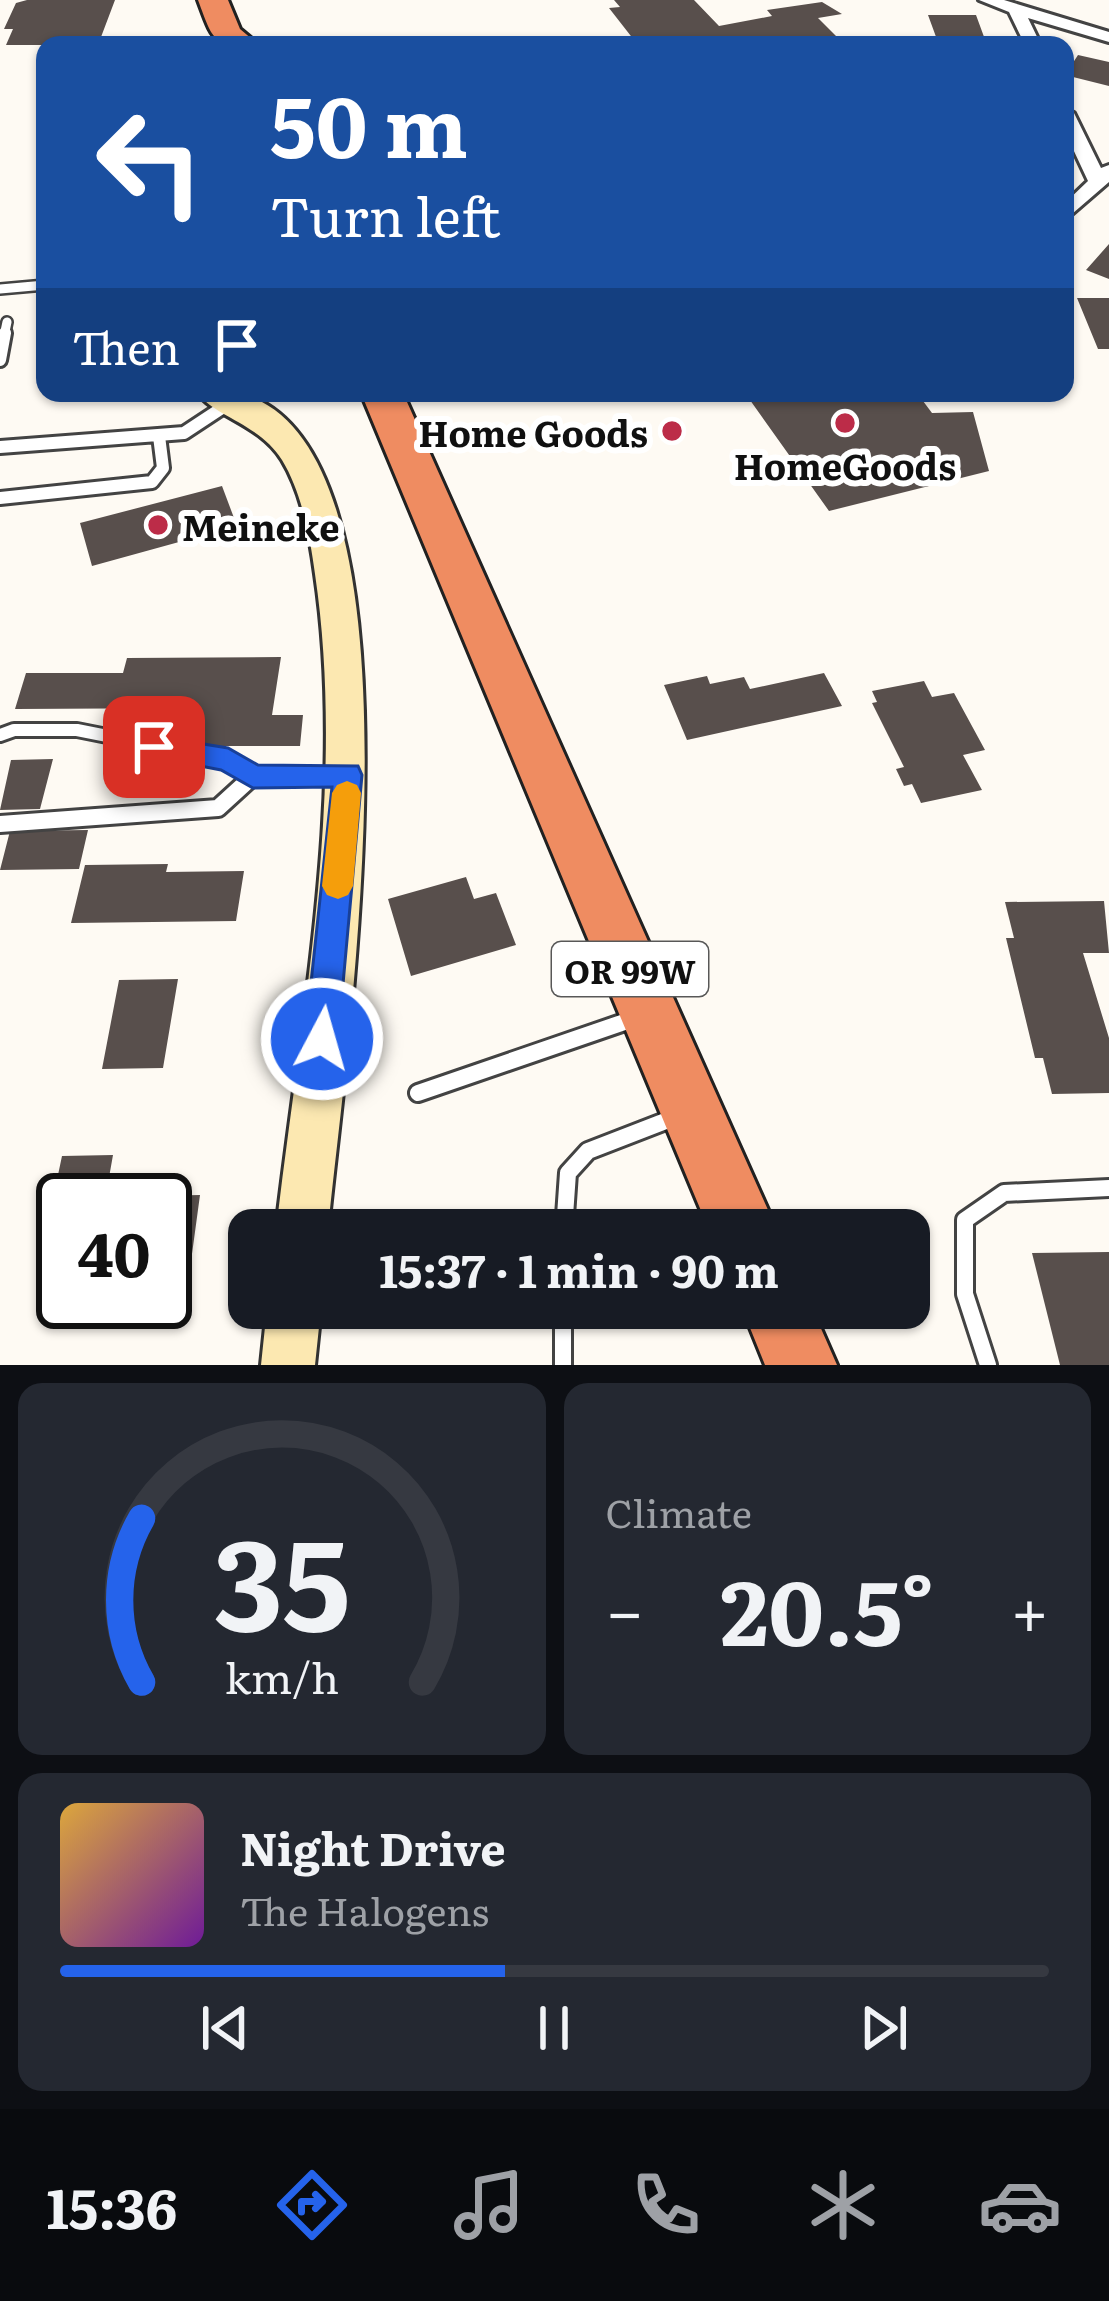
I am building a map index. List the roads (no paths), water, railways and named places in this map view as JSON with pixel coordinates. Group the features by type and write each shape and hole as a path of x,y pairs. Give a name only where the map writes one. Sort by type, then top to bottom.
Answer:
{"highway":[{"path":"187,0 201,36"},
{"path":"213,0 229,36"},
{"path":"236,0 252,36"},
{"name":"OR 99W","path":"386,402 734,1209"},
{"path":"786,1329 801,1365"}],"street":[{"path":"988,0 1109,37"},
{"path":"1015,8 1029,36"},
{"path":"1074,128 1103,176 1074,205"},
{"path":"233,402 266,421 294,452 312,488 345,632 348,775 304,1209"},
{"path":"288,1365 292,1329"}],"lane":[{"path":"0,289 36,286"},
{"path":"0,361 7,322"},
{"path":"0,447 184,433 218,402"},
{"path":"0,498 152,482 163,468 158,436"},
{"path":"0,735 14,730 77,730 228,760 253,776 348,775"},
{"path":"0,824 218,808 253,776"},
{"path":"418,1093 649,1014"},
{"path":"565,1209 568,1173 588,1151 691,1111"},
{"path":"988,1365 969,1322 958,1263 965,1220 1004,1193 1109,1188"},
{"path":"563,1329 563,1365"}],"place":[{"name":"HomeGoods","path":"845,423"},
{"name":"Home Goods","path":"672,431"},
{"name":"Meineke","path":"158,525"}]}
